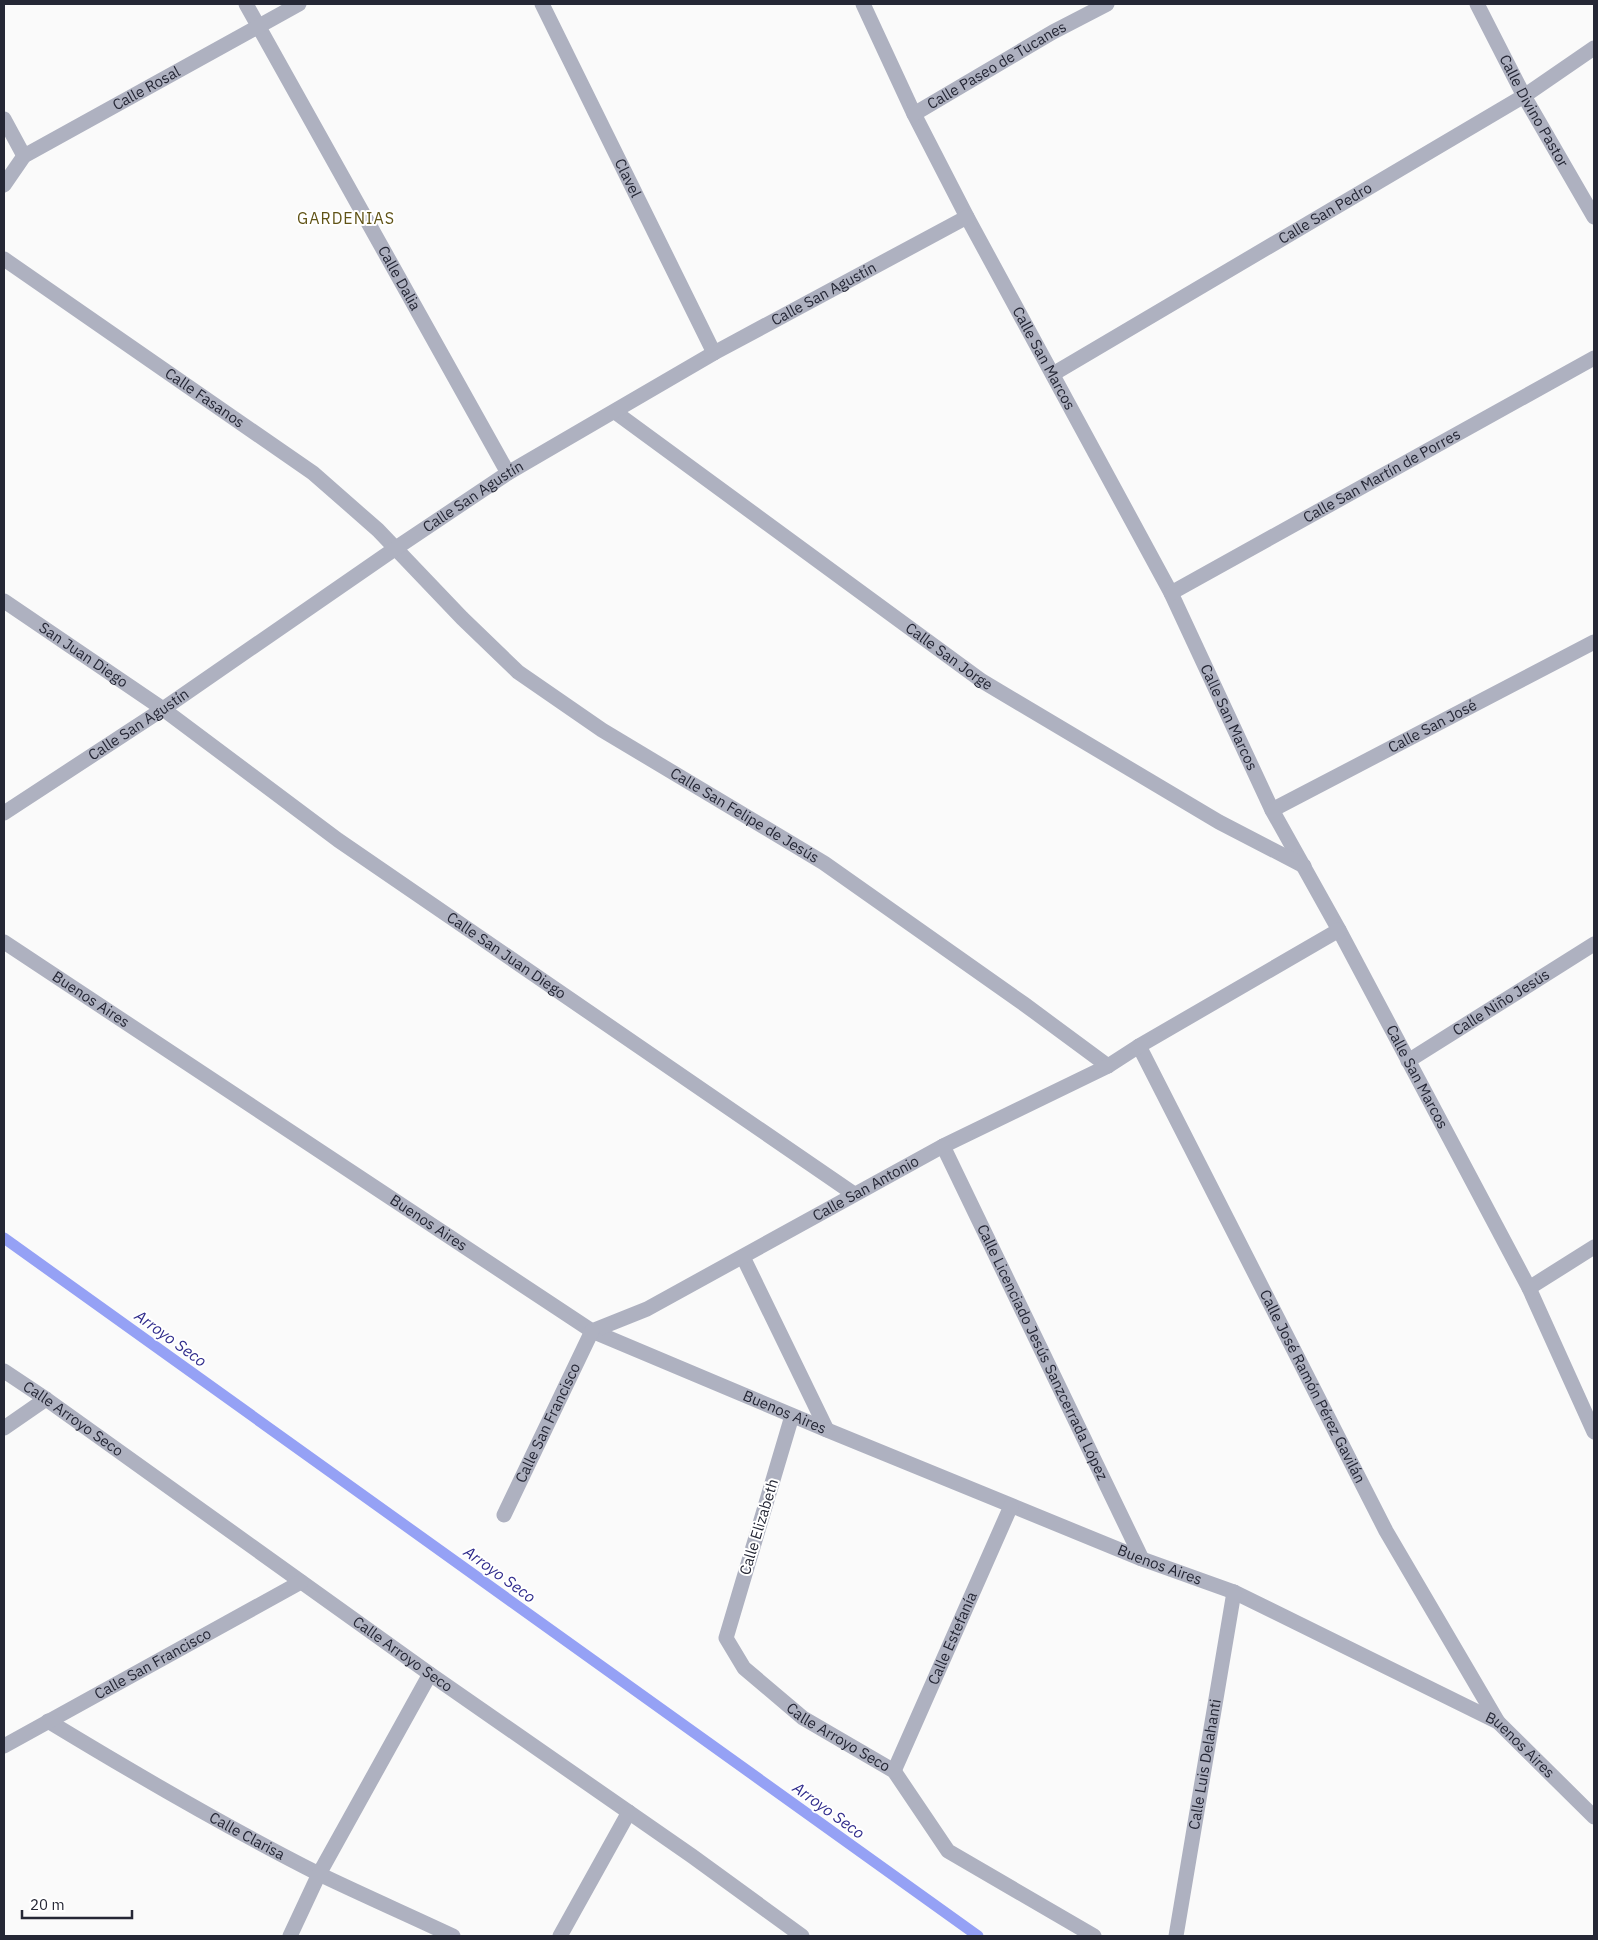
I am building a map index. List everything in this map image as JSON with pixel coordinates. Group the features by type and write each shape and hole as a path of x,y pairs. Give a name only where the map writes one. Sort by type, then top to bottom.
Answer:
{"street":[{"name":"Calle Dalia","path":"246,4 508,473"},
{"name":"Calle Rosal","path":"4,185 24,156 299,4"},
{"name":"Clavel","path":"542,4 714,353"},
{"name":"Calle San Marcos","path":"862,4 914,114 967,217 1171,594 1272,810 1339,930 1529,1288 1594,1432"},
{"name":"Calle Paseo de Tucanes","path":"914,114 1053,32 1107,4"},
{"name":"Calle Divino Pastor","path":"1477,4 1524,96 1594,217"},
{"name":"Calle San Pedro","path":"1053,374 1524,96 1594,48"},
{"path":"4,119 24,156"},
{"name":"Calle San Agustín","path":"4,813 163,710 396,548 508,473 714,353 967,217"},
{"name":"Calle Fasanos","path":"4,259 313,473 396,548"},
{"name":"Calle San Martín de Porres","path":"1171,594 1594,358"},
{"name":"Calle San Jorge","path":"615,412 982,681 1219,822 1304,866"},
{"name":"Calle San Felipe de Jesús","path":"396,548 462,618 518,672 602,730 824,862 1108,1066"},
{"name":"San Juan Diego","path":"4,601 163,710"},
{"name":"Calle San José","path":"1272,810 1594,642"},
{"name":"Calle San Juan Diego","path":"163,710 338,840 854,1194"},
{"name":"Calle San Antonio","path":"592,1331 647,1309 943,1146 1108,1066 1139,1046 1339,930"},
{"name":"Buenos Aires","path":"4,942 592,1331 1011,1506 1142,1559 1234,1592 1498,1722 1594,1817"},
{"name":"Calle Niño Jesús","path":"1408,1061 1594,944"},
{"name":"Calle José Ramón Pérez Gavilán","path":"1139,1046 1386,1531 1498,1722"},
{"name":"Calle Licenciado Jesús Sanzcerrada López","path":"943,1146 1142,1559"},
{"path":"1529,1288 1594,1247"},
{"path":"743,1257 826,1430"},
{"name":"Calle San Francisco","path":"504,1515 592,1331"},
{"name":"Calle Arroyo Seco","path":"4,1371 802,1936"},
{"path":"4,1428 46,1399"},
{"name":"Calle Elizabeth","path":"726,1638 792,1416"},
{"name":"Calle Estefanía","path":"894,1771 1011,1506"},
{"name":"Calle San Francisco","path":"4,1746 301,1582"},
{"name":"Calle Luis Delahanti","path":"1176,1936 1234,1592"},
{"name":"Calle Arroyo Seco","path":"726,1638 744,1668 803,1718 894,1771 948,1851 1094,1936"},
{"path":"290,1936 319,1874 430,1674"},
{"name":"Calle Clarisa","path":"48,1721 149,1782 231,1828 319,1874 453,1936"},
{"path":"560,1936 628,1812"}],"waterway":[{"name":"Arroyo Seco","path":"4,1238 978,1936"}],"district":[{"name":"GARDENIAS","path":"346,218"}]}
